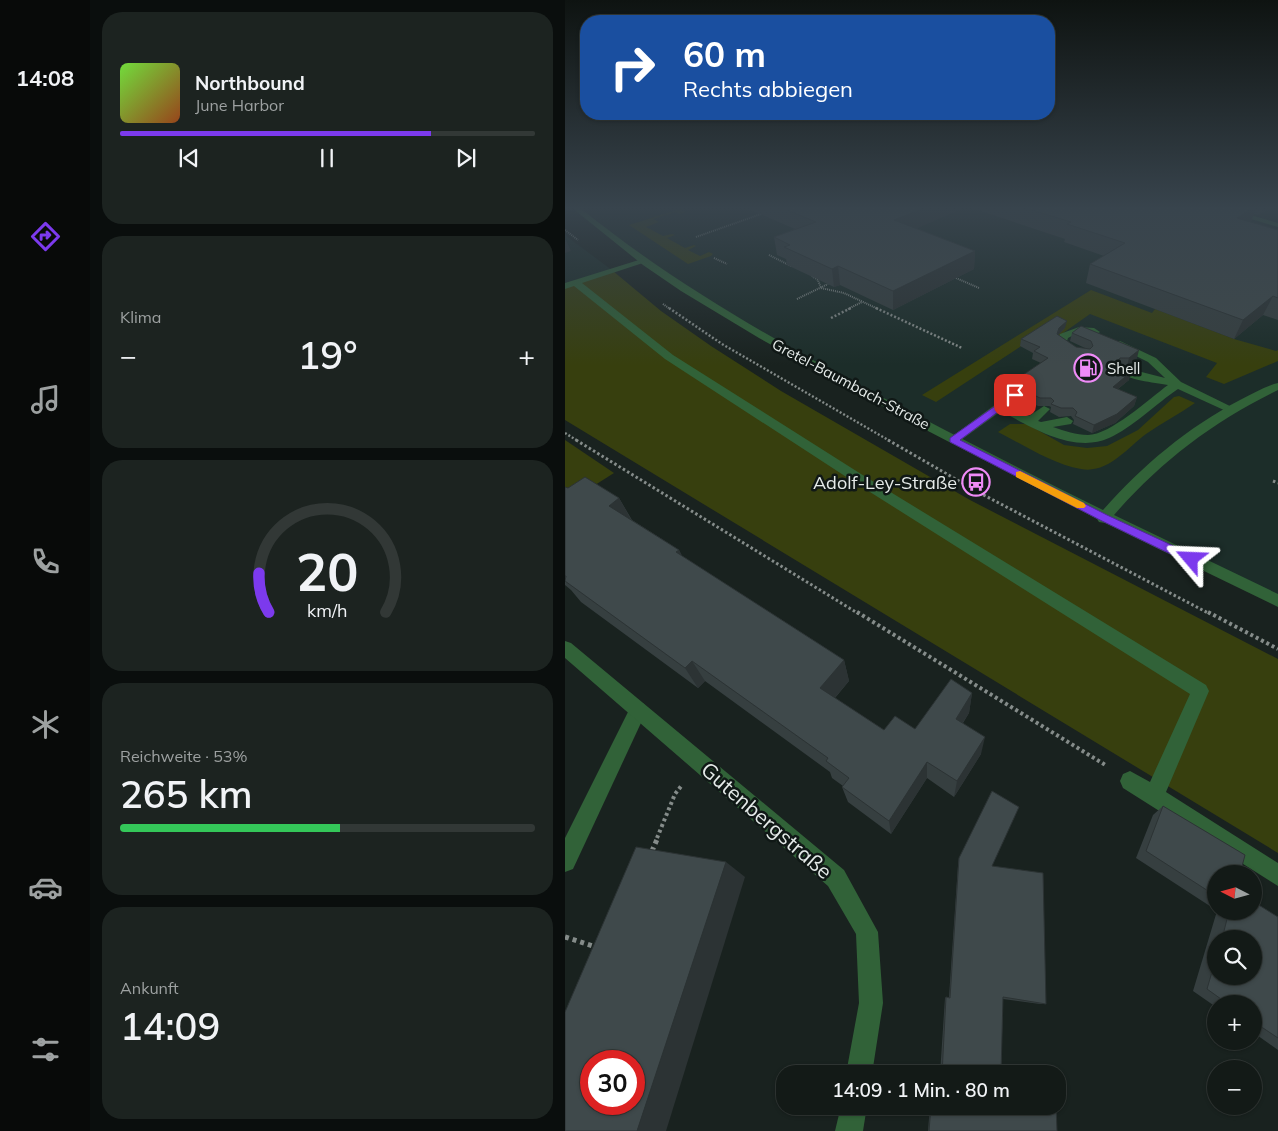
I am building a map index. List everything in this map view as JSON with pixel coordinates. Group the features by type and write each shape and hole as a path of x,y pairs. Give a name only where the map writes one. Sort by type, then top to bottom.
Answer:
{"street":[{"path":"570,284 645,261"},
{"name":"Gretel-Baumbach-Straße","path":"645,261 735,320 821,370 1104,518 1278,601"},
{"path":"570,284 669,357 856,477 1200,692 1154,797"},
{"path":"1083,353 1068,347 1062,341 1064,336 1075,329 1087,329 1152,360 1177,384"},
{"path":"1122,370 1135,375 1177,384 1230,409"},
{"path":"1000,406 1041,426 1069,436 1085,439 1099,438 1114,431 1133,411 1177,384"},
{"path":"1104,518 1157,460 1193,433 1230,409 1278,386"},
{"path":"953,440 1015,395"},
{"path":"1030,421 1044,409"},
{"path":"1041,426 1067,420"},
{"name":"Gutenbergstraße","path":"565,648 836,878 867,932 871,1003 861,1065"},
{"path":"565,860 638,710"},
{"path":"1131,781 1278,875"},
{"path":"849,1131 852,1115"}],"path":[{"path":"604,260 617,270"},
{"path":"718,260 727,264"},
{"path":"779,260 794,267"},
{"path":"810,275 818,280 821,288"},
{"path":"956,278 979,288"},
{"path":"797,300 827,284"},
{"path":"821,288 844,293 962,348"},
{"path":"661,302 722,344 978,492 1278,649"},
{"path":"831,318 863,302"},
{"path":"565,433 1131,781"},
{"path":"1273,481 1278,483"},
{"path":"650,855 675,794 699,762"},
{"path":"565,937 602,949"}],"shaded area":[{"path":"565,260 598,260 613,271 565,284"},
{"path":"649,260 1278,260 1278,599 1103,515 736,320"}],"green space":[{"path":"682,260 700,260 688,264"},
{"path":"613,271 661,311 781,391 970,500 1278,659 1278,853 565,420 565,284"},
{"path":"1091,290 1152,313 1155,309 1234,339 1278,350 1278,361 1224,384 1206,377 1217,363 1090,314 1049,343 1035,337 936,402 922,395"},
{"path":"1179,396 1195,403 1146,434 1117,459 1100,468 1091,470 1070,467 1059,463 998,432 1010,424 1027,424 1064,445 1087,448 1107,446 1138,430 1174,397"},
{"path":"565,440 614,473 565,504"}],"building":[{"path":"812,260 957,260 893,291 838,266 832,269"},
{"path":"1097,260 1278,260 1278,298 1273,296 1243,320 1090,264"},
{"path":"1057,316 1067,321 1059,328 1057,334 1076,347 1090,349 1093,346 1091,341 1072,333 1081,326 1139,350 1129,358 1120,358 1118,361 1119,367 1131,372 1113,387 1137,397 1117,414 1094,425 1075,416 1077,412 1073,408 1061,408 1051,404 1054,401 1051,398 1040,398 1022,389 1023,385 1017,382 1011,383 1048,358 1034,351 1040,347 1021,339"},
{"path":"585,477 619,498 609,506 679,550 676,552 844,660 820,688 884,730 895,716 915,729 951,679 972,693 956,719 985,737 957,781 927,762 889,821 842,787 849,778 826,761 828,758 692,661 685,668 565,581 565,487 568,488"},
{"path":"992,791 1019,807 992,866 1043,873 1046,1004 1003,997 1001,1065 942,1065 946,997 950,998 959,858"},
{"path":"1163,806 1245,855 1242,865 1207,865 1207,890 1146,851"},
{"path":"636,847 726,862 645,1107 645,1050 580,1050 580,1115 642,1115 637,1131 565,1131 565,1012"},
{"path":"1263,908 1278,917 1278,1038 1262,1027 1262,995 1215,995 1207,989 1208,985 1262,985 1262,930 1224,930 1227,920 1263,920"},
{"path":"930,1115 1056,1115 1057,1131 929,1131"}],"slow traffic":[{"path":"1020,474 1081,506"}],"place":[{"name":"Shell","path":"1088,368"},
{"name":"Adolf-Ley-Straße","path":"976,482"}],"route":[{"path":"1015,395 953,440 1104,518 1191,559"}]}
